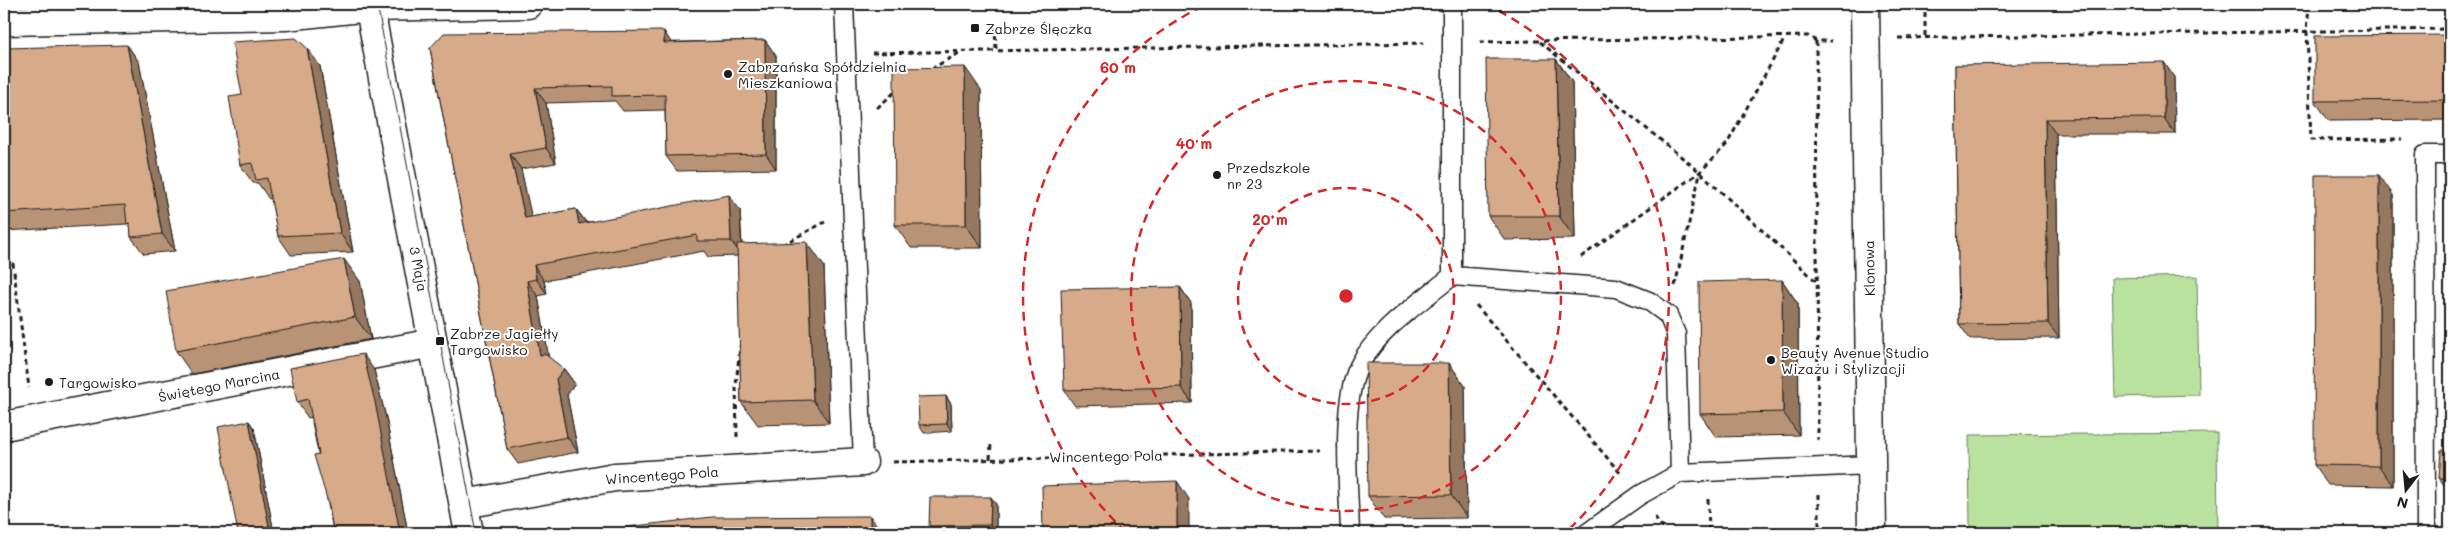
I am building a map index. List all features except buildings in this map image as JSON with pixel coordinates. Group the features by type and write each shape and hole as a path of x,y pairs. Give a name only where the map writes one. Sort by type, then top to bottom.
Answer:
{"street":[{"path":"4,21 285,16 369,5 528,4"},
{"name":"Klonowa","path":"1865,4 1872,533"},
{"name":"3 Maja","path":"369,5 469,533"},
{"name":"Świętego Marcina","path":"4,426 433,343"},
{"name":"Wincentego Pola","path":"464,504 615,477 863,462"}],"lane":[{"path":"844,4 848,142 863,462"},
{"path":"1452,4 1452,276"},
{"path":"2426,533 2425,155 2450,154"},
{"path":"1350,533 1348,406 1351,384 1359,365 1369,351 1401,316 1452,276 1616,288 1649,301 1668,315 1676,334 1680,473"},
{"path":"1587,533 1640,495 1680,473 1872,465"}],"path":[{"path":"1925,4 1925,37"},
{"path":"2309,4 2307,32 2311,140 2410,139"},
{"path":"995,26 996,51"},
{"path":"845,53 1808,36 1816,41 1925,37 2450,29"},
{"path":"1561,283 1563,269 1700,172 1727,144 1786,37"},
{"path":"1539,41 1700,172 1817,282"},
{"path":"1816,41 1819,533"},
{"path":"923,74 964,51"},
{"path":"848,142 882,102 900,88"},
{"path":"1668,315 1700,172"},
{"path":"775,249 852,208"},
{"path":"4,259 13,264 34,421"},
{"path":"1452,276 1640,495 1666,533"},
{"path":"738,439 736,385 741,338"},
{"path":"990,459 991,444"},
{"name":"Wincentego Pola","path":"863,462 1349,450"},
{"path":"107,533 127,529"}],"green space":[{"path":"2197,276 2199,395 2115,397 2112,278"},
{"path":"2217,433 2218,533 1970,533 1969,435"}],"tram line":[{"path":"377,4 476,533"}],"place":[{"name":"Zabrze Ślęczka","path":"975,28"},
{"name":"Zabrzańska Spółdzielnia Mieszkaniowa","path":"728,74"},
{"name":"Przedszkole nr 23","path":"1217,175"},
{"name":"Zabrze Jagiełły Targowisko","path":"440,341"},
{"name":"Beauty Avenue Studio Wizażu i Stylizacji","path":"1771,360"},
{"name":"Targowisko","path":"49,382"}]}
